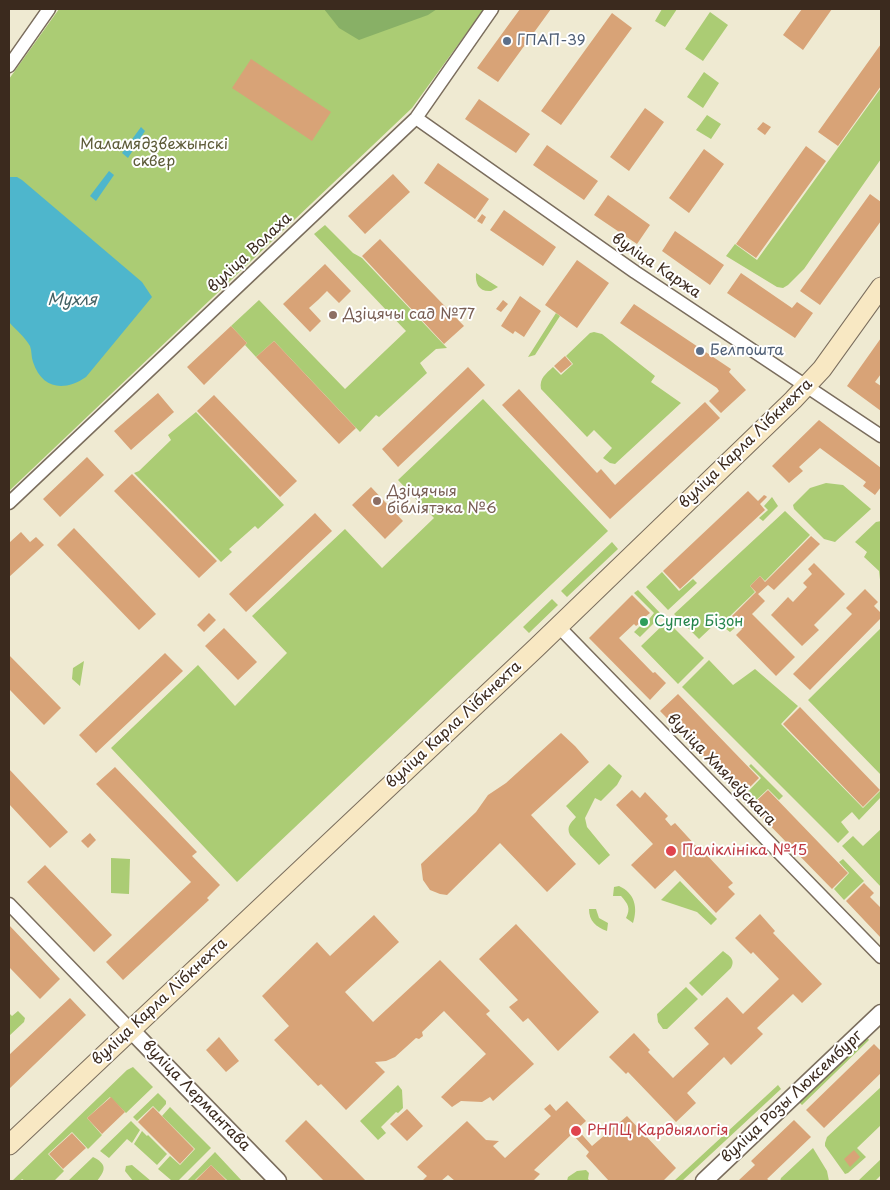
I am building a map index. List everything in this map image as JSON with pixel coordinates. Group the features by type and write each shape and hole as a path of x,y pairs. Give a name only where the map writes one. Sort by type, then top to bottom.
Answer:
{"main road":[{"name":"вуліца Карла Лібкнехта","path":"9,1145 558,626 807,385 822,369 881,287"}],"street":[{"path":"9,66 49,9"},
{"name":"вуліца Волаха","path":"9,503 416,118 492,9"},
{"name":"вуліца Каржа","path":"416,118 631,269 881,436"},
{"name":"вуліца Хмялеўскага","path":"558,626 881,958"},
{"name":"вуліца Лермантава","path":"9,904 278,1181"},
{"name":"вуліца Розы Люксембург","path":"704,1181 881,1013"}],"green space":[{"name":"Маламядзвежынскі сквер","path":"59,9 484,9 412,108 9,491 9,79"},
{"path":"324,9 437,9 428,15 359,40 339,28"},
{"path":"662,9 677,9 665,27 655,21"},
{"path":"710,12 728,25 703,61 685,49"},
{"path":"704,72 719,83 703,108 687,97"},
{"path":"881,88 881,159 804,269 788,285 783,288 777,287 726,256 735,244 757,260"},
{"path":"707,115 721,124 711,139 696,130"},
{"path":"325,225 353,253 362,258 447,348 436,349 420,363 427,373 379,417 376,415 360,432 274,341 256,357 245,345 247,343 231,326 259,300 345,389 406,331 314,234"},
{"path":"476,273 498,287 491,291 481,289 476,281"},
{"path":"556,313 560,316 535,355 528,357"},
{"path":"590,333 602,334 655,376 651,382 681,403 615,464 603,458 612,448 594,430 587,437 541,389 542,379 546,374 553,367 561,375 573,364 566,356"},
{"path":"483,399 608,531 237,882 111,748 198,665 235,706 287,653 252,616 345,529 382,568 434,518 398,480"},
{"path":"196,412 284,505 258,529 255,526 229,549 232,552 221,562 134,473 139,471 171,440 168,435"},
{"path":"826,483 843,485 871,509 835,542 824,539 794,509 793,505 810,488"},
{"path":"772,497 778,506 763,521 759,518 768,510 764,506"},
{"path":"785,511 810,535 765,581 760,576 750,586 755,592 729,617 737,626 730,632 717,622 699,639 674,614"},
{"path":"881,521 881,588 879,571 864,557 867,552 855,542 876,522"},
{"path":"612,542 618,549 567,597 561,591"},
{"path":"662,572 679,591 693,579 697,583 668,610 646,587"},
{"path":"638,590 662,615 640,637 634,632 641,625 643,627 654,613 634,593"},
{"path":"552,599 558,605 529,633 523,627"},
{"path":"667,621 704,658 678,684 641,646"},
{"path":"881,628 881,775 808,700"},
{"path":"709,660 733,685 755,669 798,706 781,724 863,808 881,790 881,797 859,820 852,812 841,822 849,832 838,843 682,687"},
{"path":"84,661 80,686 72,679 73,668"},
{"path":"609,764 622,776 617,785 601,801 595,798 585,818 587,827 610,855 599,865 570,835 569,827 576,817 566,806"},
{"path":"751,764 783,796 779,800 768,789 753,803 749,799 745,803 741,799 761,778 749,766"},
{"path":"881,829 881,887 842,846 853,836 863,846"},
{"path":"111,858 130,859 129,894 111,893"},
{"path":"843,859 864,881 844,900 834,889 849,873 839,862"},
{"path":"680,881 717,919 711,925 697,912 661,900"},
{"path":"619,886 629,893 634,901 633,923 626,918 628,906 625,901 621,896 613,896 614,887"},
{"path":"589,909 596,909 599,918 608,923 607,931 600,928 592,920"},
{"path":"723,951 733,962 731,968 702,996 689,983"},
{"path":"686,987 698,999 667,1029 663,1029 658,1022 657,1014"},
{"path":"18,1011 25,1018 24,1022 9,1036 9,1013 12,1016"},
{"path":"867,1037 869,1040 802,1105 799,1102"},
{"path":"133,1067 153,1087 126,1113 110,1097 87,1118 102,1135 88,1149 72,1132 48,1154 64,1171 54,1181 25,1181 22,1179 20,1181 12,1181 127,1070"},
{"path":"398,1085 402,1090 403,1108 398,1113 396,1112 381,1127 386,1133 378,1140 360,1121"},
{"path":"778,1085 781,1089 682,1181 674,1181"},
{"path":"881,1087 881,1125 857,1148 866,1157 845,1174 825,1146 827,1137"},
{"path":"158,1093 166,1101 166,1104 159,1112 153,1106 137,1121 133,1117"},
{"path":"170,1107 211,1148 178,1181 171,1180 158,1169 170,1156 180,1165 195,1149 162,1116"},
{"path":"131,1121 140,1130 132,1143 127,1139 109,1158 100,1151"},
{"path":"142,1131 167,1154 157,1165 134,1144"},
{"path":"813,1148 827,1171 829,1181 780,1181 781,1178"},
{"path":"215,1152 242,1181 228,1181 211,1165 194,1181 187,1181"},
{"path":"93,1157 101,1162 104,1168 97,1181 68,1181"},
{"path":"881,1159 881,1175 875,1181 858,1181"},
{"path":"132,1165 151,1181 133,1181 125,1171 126,1166"},
{"path":"586,1170 589,1173 588,1179 590,1181 567,1181 568,1177 577,1171"}],"water":[{"path":"141,127 145,131 128,158 122,153"},
{"path":"109,171 114,175 96,201 90,196"},
{"name":"Мухля","path":"9,177 17,177 22,180 142,282 152,297 86,377 70,385 55,385 48,383 42,378 33,362 30,346 9,322"}],"building":[{"path":"520,9 551,9 498,82 477,68"},
{"path":"802,9 832,9 803,50 783,35"},
{"path":"612,13 632,28 561,125 541,111"},
{"path":"881,44 881,86 838,146 818,132"},
{"path":"251,59 331,112 312,141 232,88"},
{"path":"479,99 530,134 516,153 465,119"},
{"path":"645,108 664,122 629,171 610,157"},
{"path":"763,122 771,127 765,135 757,129"},
{"path":"547,145 598,181 584,200 533,165"},
{"path":"806,146 826,161 756,258 736,244"},
{"path":"704,149 724,164 689,213 669,198"},
{"path":"438,163 489,199 475,219 424,183"},
{"path":"393,174 410,192 365,234 348,216"},
{"path":"870,194 881,202 881,221 820,305 800,291"},
{"path":"608,195 650,225 637,244 594,215"},
{"path":"504,210 556,247 543,266 490,230"},
{"path":"482,214 486,217 482,224 477,221"},
{"path":"675,231 724,265 710,285 662,251"},
{"path":"380,239 464,326 444,344 362,256"},
{"path":"577,260 609,283 577,328 545,305"},
{"path":"325,264 351,291 339,303 327,291 309,308 321,321 310,332 283,304"},
{"path":"741,273 792,308 797,302 813,313 795,338 727,293"},
{"path":"520,296 541,311 524,337 515,331 513,334 501,326"},
{"path":"503,300 508,304 501,312 496,309"},
{"path":"634,304 731,369 729,372 746,390 721,413 709,401 719,391 717,388 620,323"},
{"path":"231,326 247,343 204,385 187,367"},
{"path":"881,338 881,374 875,382 881,386 881,411 847,386"},
{"path":"274,341 356,428 339,444 256,357"},
{"path":"565,356 572,364 561,373 554,366"},
{"path":"468,367 485,385 398,467 382,449"},
{"path":"519,389 597,473 601,469 615,485 705,402 720,418 610,519 502,405"},
{"path":"158,393 174,412 131,450 114,431"},
{"path":"214,395 297,481 280,497 197,411"},
{"path":"819,420 881,468 881,487 875,495 863,486 866,482 820,448 799,467 803,471 789,483 772,466"},
{"path":"87,457 104,475 60,517 43,499"},
{"path":"132,474 217,561 199,578 114,491"},
{"path":"371,487 403,521 385,539 352,505"},
{"path":"748,491 758,501 764,495 767,497 760,504 765,510 680,589 663,571"},
{"path":"315,513 332,531 246,612 229,594"},
{"path":"74,528 156,614 139,630 57,545"},
{"path":"21,532 30,542 36,537 44,545 9,577 9,543"},
{"path":"811,536 820,544 774,590 768,585 758,594 765,601 752,614 795,657 776,676 736,635 742,629 731,617 756,592 750,586 760,576 765,582"},
{"path":"814,563 845,594 814,625 819,630 802,646 771,615 788,597 793,602 807,587 803,583 812,574 808,569"},
{"path":"865,589 878,602 874,606 881,613 881,618 810,690 793,674 852,614 846,608"},
{"path":"632,595 650,613 645,617 648,621 643,626 640,623 636,626 634,624 619,638 653,673 655,672 666,683 650,700 589,638"},
{"path":"209,613 216,620 204,632 197,625"},
{"path":"224,628 257,662 238,680 205,646"},
{"path":"165,653 183,671 96,753 79,735"},
{"path":"9,655 61,708 44,725 9,689"},
{"path":"678,694 759,778 742,795 660,711"},
{"path":"800,707 880,790 863,807 783,724"},
{"path":"561,733 589,762 531,815 576,864 547,892 500,843 447,895 430,890 423,880 421,864 476,812 488,795 506,783"},
{"path":"115,767 197,852 192,856 220,885 207,898 209,900 123,980 106,962 191,882 96,784"},
{"path":"9,769 68,832 50,848 9,804"},
{"name":"Паліклініка №15","path":"632,790 640,798 645,792 668,816 665,819 671,826 675,823 697,847 695,849 701,856 705,853 733,883 728,887 735,894 716,913 675,870 655,889 631,865 653,844 616,805"},
{"path":"768,790 848,873 832,889 751,806"},
{"path":"90,833 96,840 88,848 81,841"},
{"path":"45,865 112,935 94,952 27,882"},
{"path":"864,883 874,893 870,897 881,908 881,938 846,901"},
{"path":"760,914 775,931 773,933 822,984 802,1003 793,994 757,1028 763,1034 731,1065 724,1057 687,1093 696,1103 676,1122 628,1072 626,1074 609,1057 634,1033 650,1050 648,1052 673,1078 709,1044 694,1028 727,997 743,1014 779,979 753,952 751,954 735,938"},
{"path":"374,915 399,942 345,992 373,1022 440,960 490,1011 486,1014 534,1064 493,1101 490,1097 482,1102 461,1101 452,1107 441,1097 486,1054 444,1011 422,1032 423,1036 419,1039 416,1038 395,1057 386,1061 375,1062 385,1072 346,1110 321,1084 318,1086 274,1040 289,1026 262,996 317,942 330,956"},
{"path":"516,924 599,1012 558,1051 528,1018 523,1022 509,1007 518,1000 479,959"},
{"path":"9,925 60,979 40,999 9,967"},
{"path":"70,998 86,1015 9,1089 9,1055"},
{"path":"219,1037 239,1061 226,1072 206,1050"},
{"path":"874,1044 881,1051 881,1073 824,1128 806,1110"},
{"path":"111,1097 125,1112 102,1134 87,1118"},
{"name":"РНПЦ Кардыялогія","path":"567,1101 586,1121 577,1129 592,1146 627,1116 676,1168 663,1181 609,1181 586,1156 589,1152 572,1134 534,1170 540,1174 533,1181 455,1181 448,1175 441,1181 423,1180 427,1176 417,1167 467,1121 486,1140 499,1141 493,1146 505,1158 551,1116 544,1109 550,1104 556,1111"},
{"path":"153,1107 194,1149 180,1164 138,1122"},
{"path":"407,1109 423,1126 407,1141 390,1124"},
{"path":"306,1120 366,1181 324,1181 285,1141"},
{"path":"794,1120 811,1137 767,1179 770,1181 738,1181 755,1165 751,1161"},
{"path":"72,1133 86,1148 63,1169 49,1154"},
{"path":"854,1150 860,1157 850,1167 844,1159"},
{"path":"211,1165 227,1181 195,1181"}],"place":[{"name":"ГПАП-39","path":"507,41"},
{"name":"Дзіцячы сад №77","path":"333,315"},
{"name":"Белпошта","path":"700,351"},
{"name":"Дзіцячыя бібліятэка №6","path":"377,501"},
{"name":"Супер Бізон","path":"644,622"},
{"name":"Паліклініка №15","path":"671,851"},
{"name":"РНПЦ Кардыялогія","path":"576,1131"}]}
